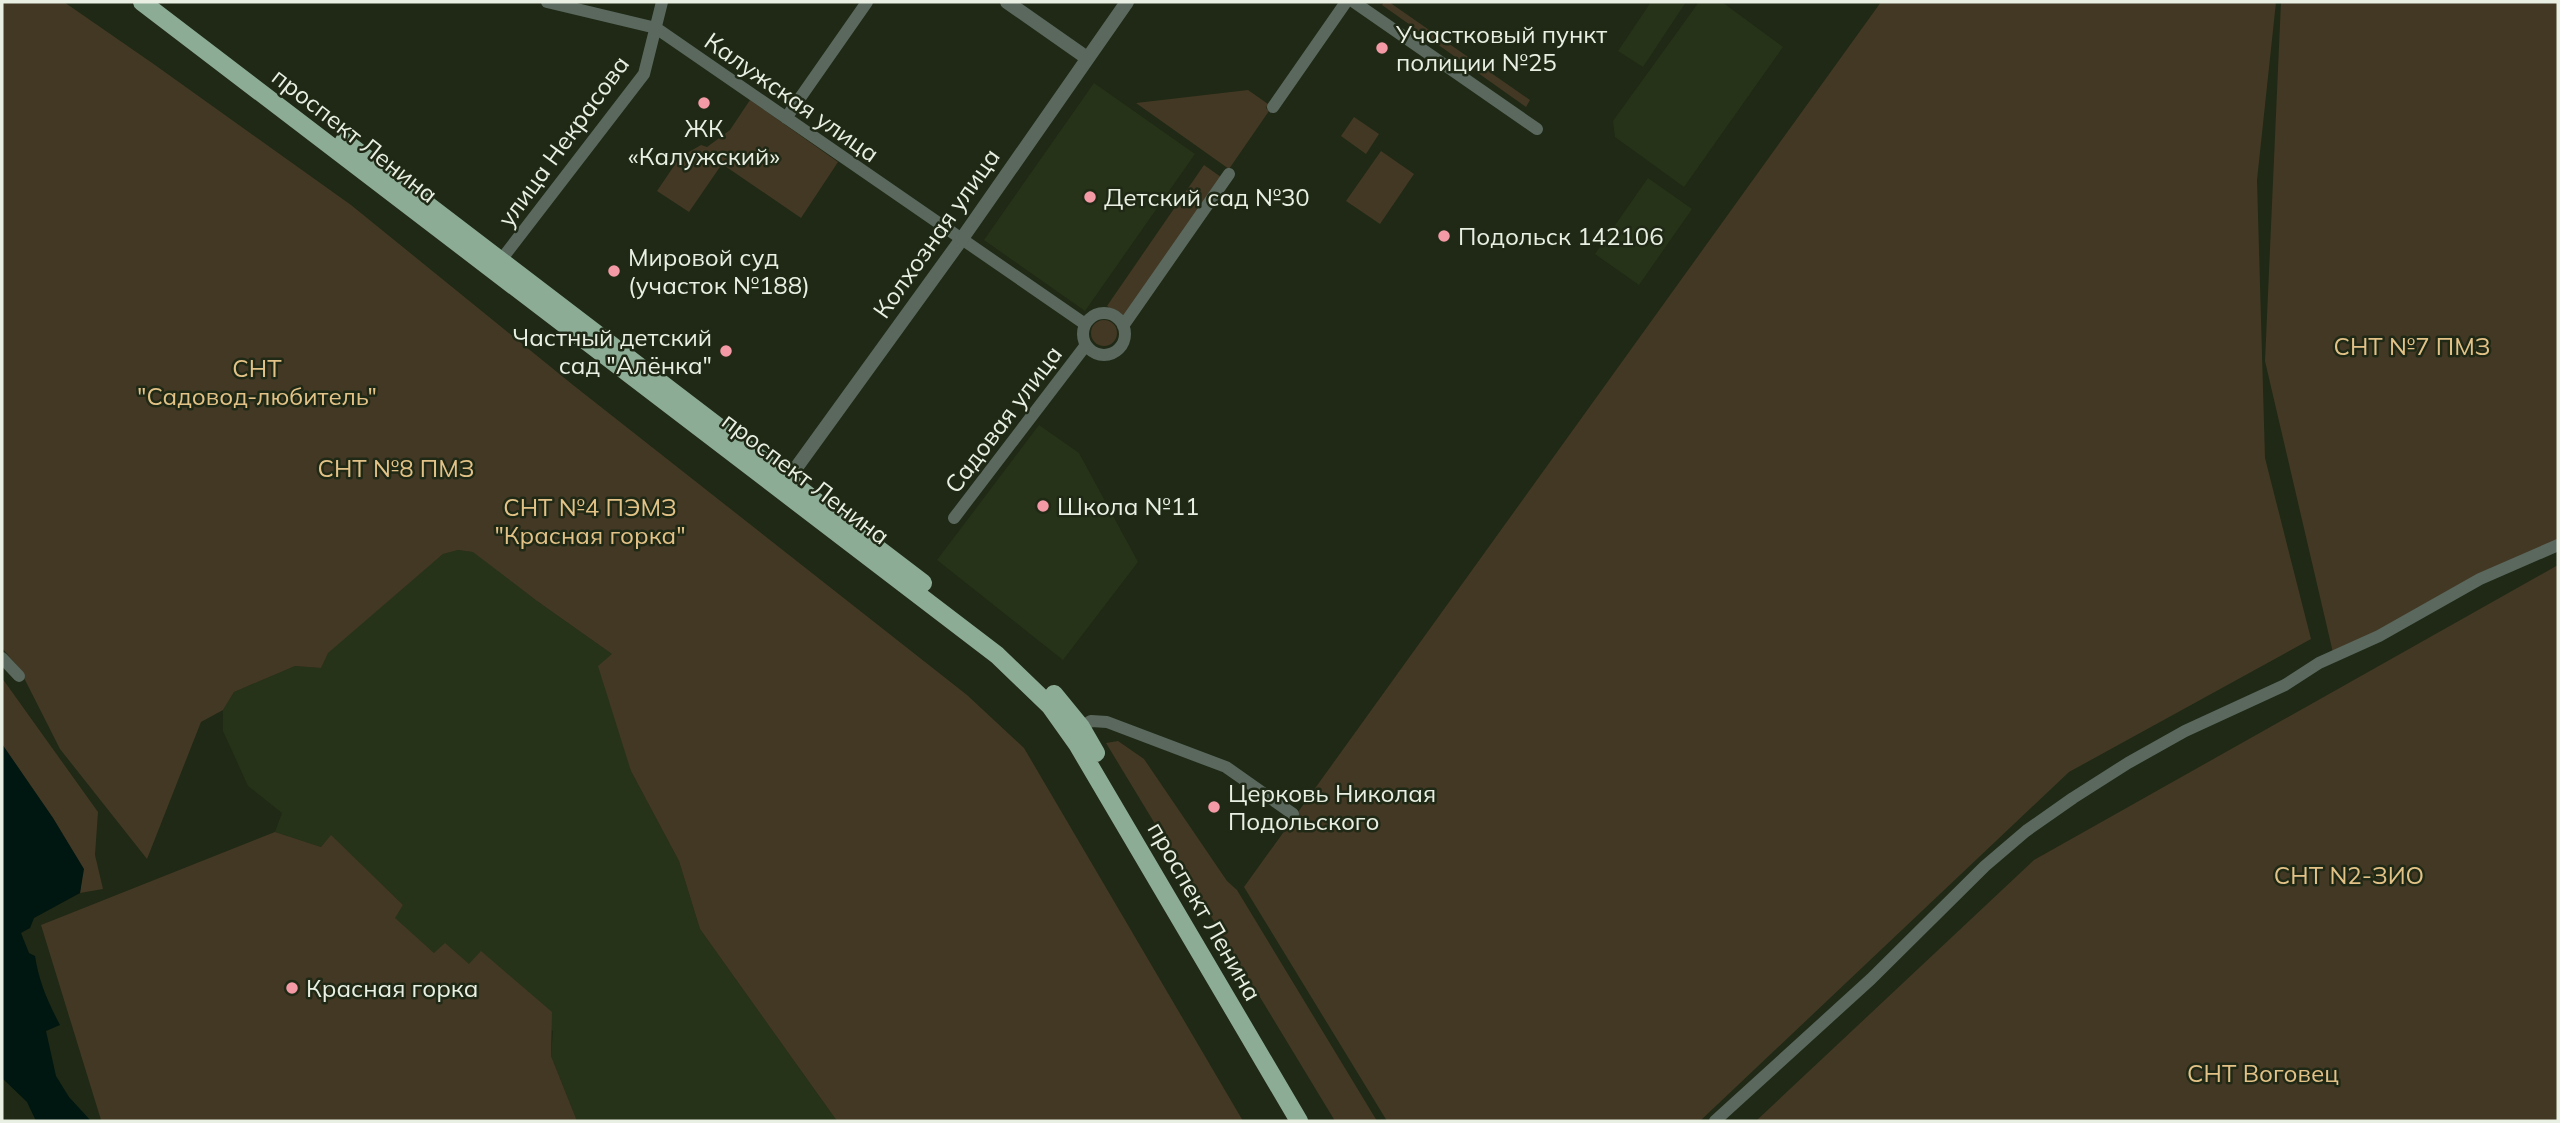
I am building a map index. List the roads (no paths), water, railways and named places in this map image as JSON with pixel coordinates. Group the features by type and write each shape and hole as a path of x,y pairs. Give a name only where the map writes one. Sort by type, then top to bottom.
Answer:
{"main road":[{"name":"проспект Ленина","path":"142,2 1006,648 1059,699 1081,727 1312,1121"},
{"name":"проспект Ленина","path":"161,2 501,260 784,484 997,655 1050,706 1077,744 1299,1121"}],"street":[{"name":"Калужская улица","path":"547,2 656,28 1085,324"},
{"name":"улица Некрасова","path":"501,260 644,74 662,2"},
{"path":"786,118 867,2"},
{"path":"1007,2 1087,58"},
{"name":"Колхозная улица","path":"784,484 961,240 1127,2"},
{"path":"1273,107 1346,2"},
{"path":"1354,2 1537,129"},
{"path":"1123,326 1229,174"},
{"path":"1101,313 1114,316 1123,326 1124,339 1116,350 1097,353 1086,345 1083,331 1085,324 1095,315 1101,313"},
{"name":"Садовая улица","path":"954,518 1086,345"},
{"path":"1715,1121 1871,979 1986,866 2026,831 2073,798 2128,762 2185,731 2285,685 2319,663 2379,636 2480,579 2558,545"},
{"path":"2,659 19,676"},
{"path":"1081,727 1091,722 1107,722 1226,767 1293,814"}],"water":[{"path":"2,744 84,869 80,893 34,918 30,928 21,933 29,953 35,956 44,992 60,1025 46,1031 56,1076 69,1097 91,1121 36,1121 27,1102 2,1078"}],"place":[{"name":"Участковый пункт полиции №25","path":"1382,48"},
{"name":"ЖК «Калужский»","path":"704,103"},
{"name":"Детский сад №30","path":"1090,197"},
{"name":"Подольск 142106","path":"1444,236"},
{"name":"Мировой суд (участок №188)","path":"614,271"},
{"name":"Частный детский сад \"Алёнка\"","path":"726,351"},
{"name":"Школа №11","path":"1043,506"},
{"name":"Церковь Николая Подольского","path":"1214,807"},
{"name":"Красная горка","path":"292,988"}],"park label":[{"name":"СНТ №7 ПМЗ","path":"2412,346"},
{"name":"СНТ \"Садовод-любитель\"","path":"257,382"},
{"name":"СНТ №8 ПМЗ","path":"396,468"},
{"name":"СНТ №4 ПЭМЗ \"Красная горка\"","path":"590,521"},
{"name":"СНТ N2-ЗИО","path":"2349,875"},
{"name":"СНТ Воговец","path":"2263,1073"}]}
